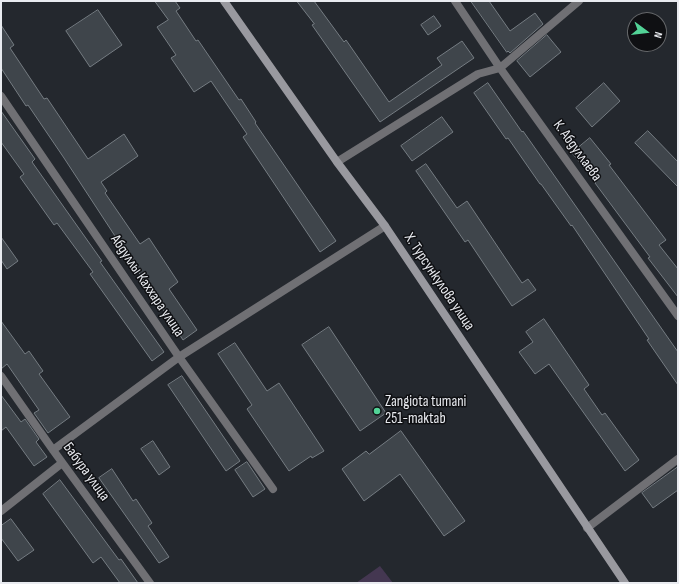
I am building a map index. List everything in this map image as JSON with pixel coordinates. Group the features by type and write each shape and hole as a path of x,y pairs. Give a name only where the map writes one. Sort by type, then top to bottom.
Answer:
{"street":[{"name":"Х. Турсункулова улица","path":"224,1 337,162 385,226 625,583"},
{"name":"К. Абдуллаева","path":"455,1 500,68 678,316"},
{"path":"337,162 478,74 500,68 579,1"},
{"name":"Абдуллы Каххара улица","path":"1,96 179,357 273,489"},
{"path":"53,450 179,357 385,226"},
{"name":"Бабура улица","path":"1,376 62,463 150,583"},
{"path":"587,528 678,459"},
{"path":"1,511 62,463"}],"shaded area":[{"path":"380,566 393,583 356,583"}],"building":[{"path":"155,1 175,1 180,8 176,11 196,41 198,40 239,100 241,99 256,122 255,123 336,241 320,252 243,137 247,134 211,81 194,92 171,58 176,55 157,27 168,20"},
{"path":"297,1 314,1 344,42 346,40 389,102 442,65 437,58 462,41 474,58 380,122 312,25 314,24"},
{"path":"471,1 489,1 510,31 535,13 543,24 510,53 508,51 507,52"},
{"path":"98,10 122,45 90,67 66,31"},
{"path":"434,16 441,26 428,35 421,25"},
{"path":"1,25 14,45 10,48 44,99 47,98 88,159 124,134 138,156 101,182 107,191 105,193 140,244 149,238 178,282 169,289 197,330 183,340 64,158 28,105 26,106 1,68"},
{"path":"547,35 561,52 530,77 517,61"},
{"path":"488,83 678,352 678,385 647,340 649,339 572,225 571,226 540,184 508,138 506,139 474,93"},
{"path":"604,83 620,101 592,127 576,108"},
{"path":"1,111 35,159 32,162 102,261 100,262 164,352 152,361 90,274 93,272 57,223 54,225 20,177 24,174 1,142"},
{"path":"442,117 453,132 412,161 401,146"},
{"path":"648,131 678,162 678,187 635,143"},
{"path":"590,138 611,164 609,165 666,240 659,245 678,269 678,297 648,258 650,257 595,183 596,182 572,153"},
{"path":"426,164 457,208 467,201 522,283 528,279 536,290 512,306 468,240 465,242 416,171"},
{"path":"1,237 18,261 7,269 1,260"},
{"path":"544,319 589,385 584,389 602,415 605,413 639,460 625,471 549,364 535,374 519,352 533,342 526,332"},
{"path":"1,321 25,354 29,351 43,371 39,374 70,417 48,433 34,413 39,410 7,364 1,369"},
{"path":"329,327 386,413 360,431 302,345"},
{"path":"235,343 267,391 279,383 324,451 312,458 311,456 289,471 247,409 252,405 218,354"},
{"path":"182,376 240,461 226,471 168,385"},
{"path":"1,395 21,422 25,419 39,439 36,442 47,457 34,466 6,427 1,431"},
{"path":"401,431 465,521 444,536 400,474 364,501 342,469 366,451 369,454"},
{"path":"153,441 170,467 159,475 141,449"},
{"path":"247,462 265,489 253,497 235,470"},
{"path":"678,467 678,490 653,508 642,493"},
{"path":"112,469 133,501 136,499 152,523 148,526 169,557 159,563 99,478"},
{"path":"60,480 119,560 121,559 138,583 120,583 101,557 93,563 43,494"},
{"path":"11,519 34,550 18,561 1,538 1,526"}],"place":[{"name":"Zangiota tumani 251-maktab","path":"377,411"}]}
